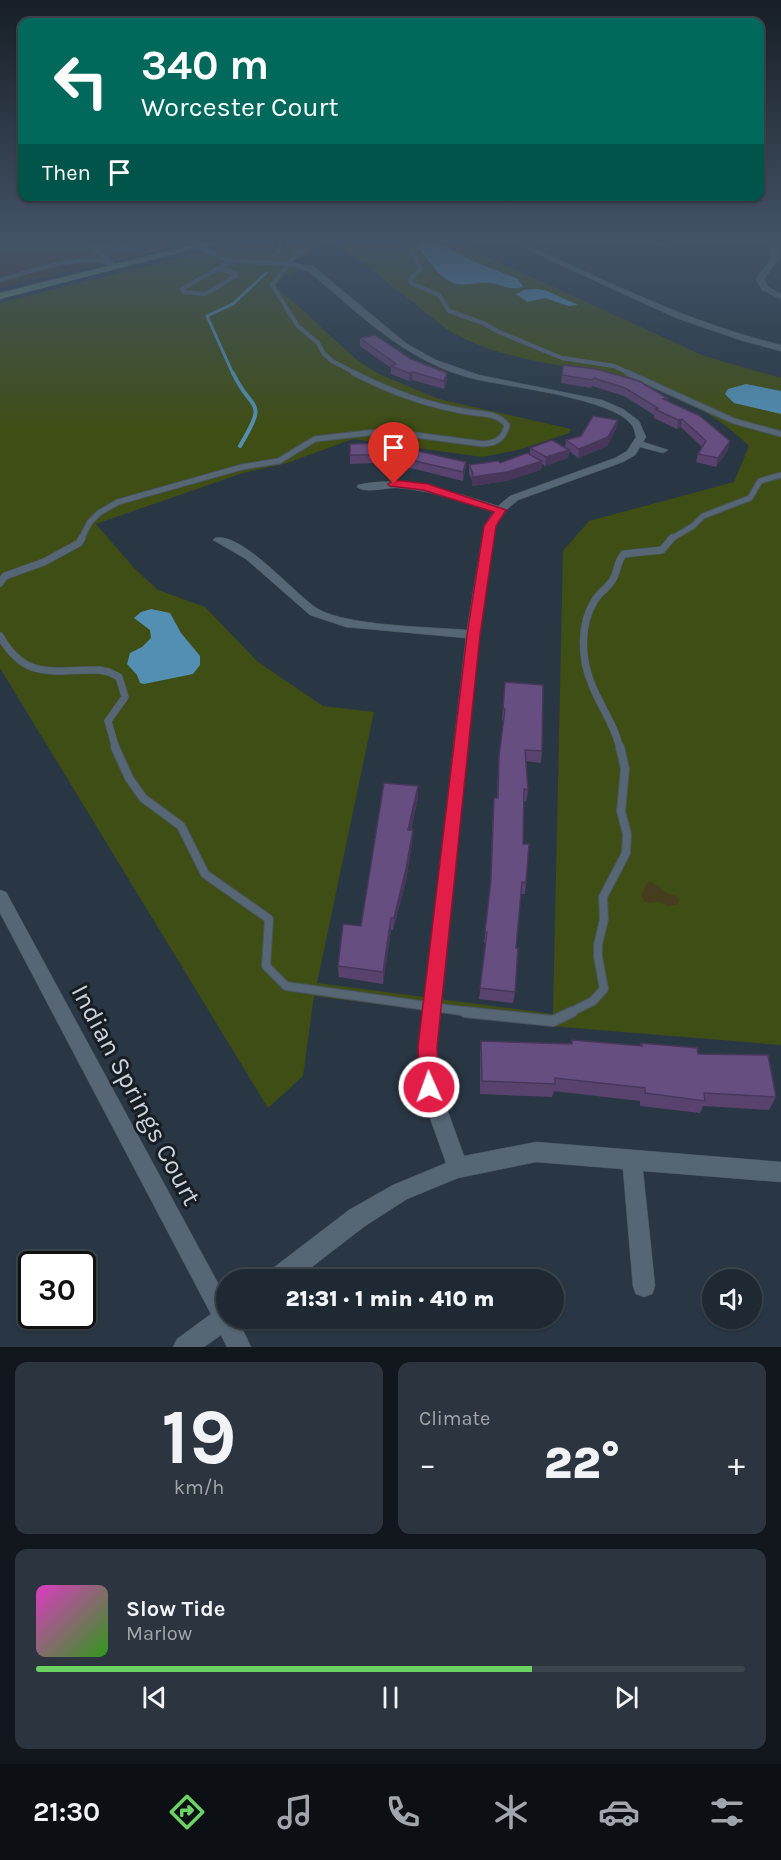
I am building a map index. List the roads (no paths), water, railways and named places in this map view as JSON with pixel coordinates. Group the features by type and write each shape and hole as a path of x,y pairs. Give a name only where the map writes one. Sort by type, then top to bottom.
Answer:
{"street":[{"path":"357,305 405,346 433,362 477,378 599,402 620,411 636,423 641,436 631,453 619,460 514,498 500,510 490,526 473,635 428,1047 429,1087 458,1168"},
{"path":"656,305 733,336 781,348"},
{"path":"638,444 663,450"},
{"path":"362,487 394,484 424,487 500,510"},
{"path":"219,540 250,556 314,612 329,619 346,623 473,635"},
{"name":"Indian Springs Court","path":"0,897 216,1298"},
{"path":"290,1269 357,1218 400,1192 458,1168 536,1152 781,1172"},
{"path":"632,1160 644,1286"},
{"path":"185,1347 216,1324"},
{"name":"Indian Springs Court","path":"231,1329 239,1347"}],"lane":[{"path":"0,583 5,576 44,562 79,543 90,522 99,513 118,502 242,467 279,461 315,439 386,431 490,444 500,440 506,432 507,425 502,419 492,415 450,409 406,395 361,376 328,358 318,343 298,326 285,305"},
{"path":"445,305 449,311 483,322 499,332 562,358 614,366 734,421 781,434"},
{"path":"0,636 22,664 41,671 102,670 117,675 123,684 125,697 108,721 116,754 144,799 155,809 176,821 204,873 227,892 257,909 269,919 269,948 266,966 286,986 508,1018 553,1021 593,1001 604,988 598,957 603,919 603,897 626,853 627,834 621,811 625,769 616,729 592,685 583,639 586,621 595,600 613,580 620,558 624,554 663,550 674,536 693,526 703,516 742,502 753,495 763,479 781,475"}],"water":[{"path":"746,384 781,391 781,414 734,403 725,394 728,389"},
{"path":"151,609 170,613 181,633 200,656 200,665 193,674 144,684 140,683 137,675 127,664 130,653 142,647 151,638 150,630 134,618 141,612"}],"waterway":[{"path":"231,305 207,316 233,374"},
{"path":"233,373 255,406 256,412 240,446"}]}
